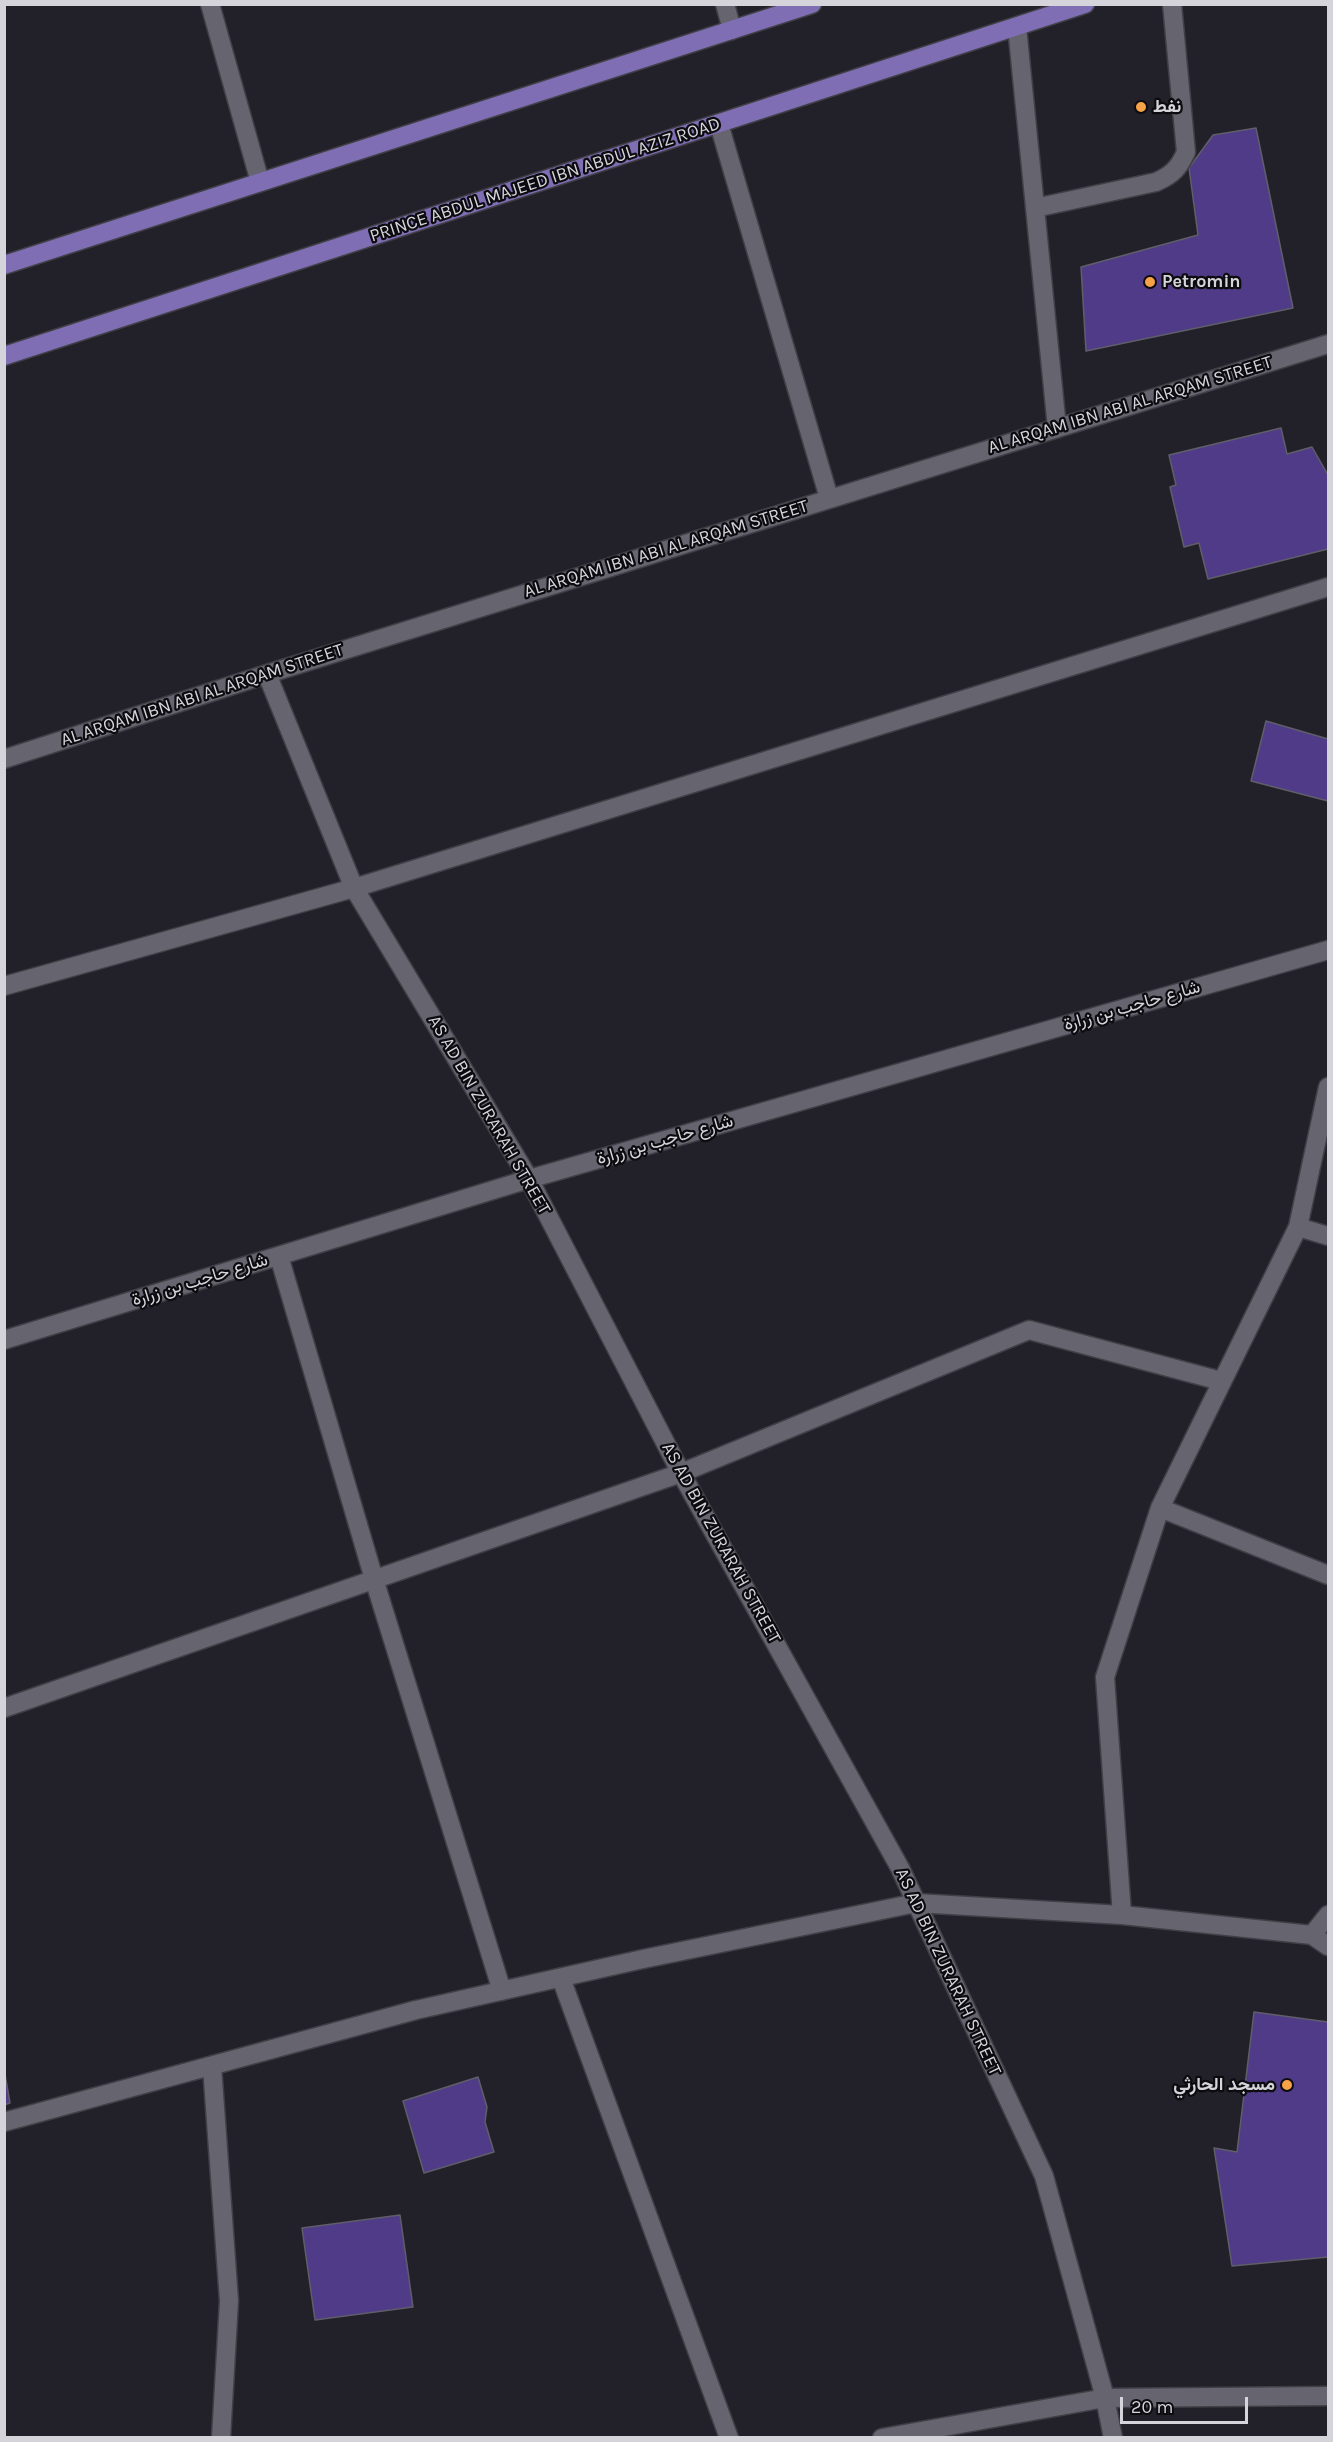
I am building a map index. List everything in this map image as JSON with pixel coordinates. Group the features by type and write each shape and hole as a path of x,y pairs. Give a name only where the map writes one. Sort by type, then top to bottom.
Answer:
{"main road":[{"path":"4,265 812,4"},
{"name":"PRINCE ABDUL MAJEED IBN ABDUL AZIZ ROAD","path":"4,356 1085,4"}],"street":[{"path":"210,4 260,182"},
{"path":"724,4 732,30"},
{"path":"1035,208 1156,182 1172,175 1180,166 1186,152 1172,4"},
{"path":"1017,27 1057,428"},
{"path":"719,124 829,498"},
{"name":"AL ARQAM IBN ABI AL ARQAM STREET","path":"4,759 267,674 1329,344"},
{"path":"4,986 354,888 1329,587"},
{"name":"AS AD BIN ZURARAH STREET","path":"267,674 354,888 529,1179 681,1473 900,1868 1044,2176 1105,2398 1113,2438"},
{"name":"شارع حاجب بن زرارة","path":"4,1340 529,1179 1329,950"},
{"path":"1122,1916 1105,1677 1160,1508 1298,1227 1329,1087"},
{"path":"1298,1227 1329,1236"},
{"path":"279,1256 375,1579 502,1991"},
{"path":"4,1708 681,1473 1029,1330 1221,1381"},
{"path":"1160,1508 1329,1575"},
{"path":"4,2122 416,2010 916,1903 1122,1916 1312,1935 1329,1946"},
{"path":"1312,1935 1329,1915"},
{"path":"561,1978 729,2438"},
{"path":"212,2066 229,2301 221,2438"},
{"path":"882,2438 1105,2398 1329,2396"}],"building":[{"path":"1256,128 1293,308 1086,351 1081,267 1198,235 1189,168 1213,135"},
{"path":"1281,428 1287,454 1312,447 1328,475 1328,549 1208,579 1199,543 1184,547 1170,487 1176,485 1169,455"},
{"path":"1266,721 1328,739 1328,801 1251,781"},
{"name":"مسجد الحارثي","path":"1254,2012 1328,2022 1328,2257 1232,2266 1214,2148 1237,2152"},
{"path":"4,2069 10,2103 4,2105"},
{"path":"478,2077 487,2107 485,2122 494,2152 424,2173 403,2101"},
{"path":"400,2215 413,2307 315,2320 302,2228"}],"place":[{"name":"نفط","path":"1141,107"},
{"name":"Petromin","path":"1150,282"},
{"name":"مسجد الحارثي","path":"1287,2085"}]}
